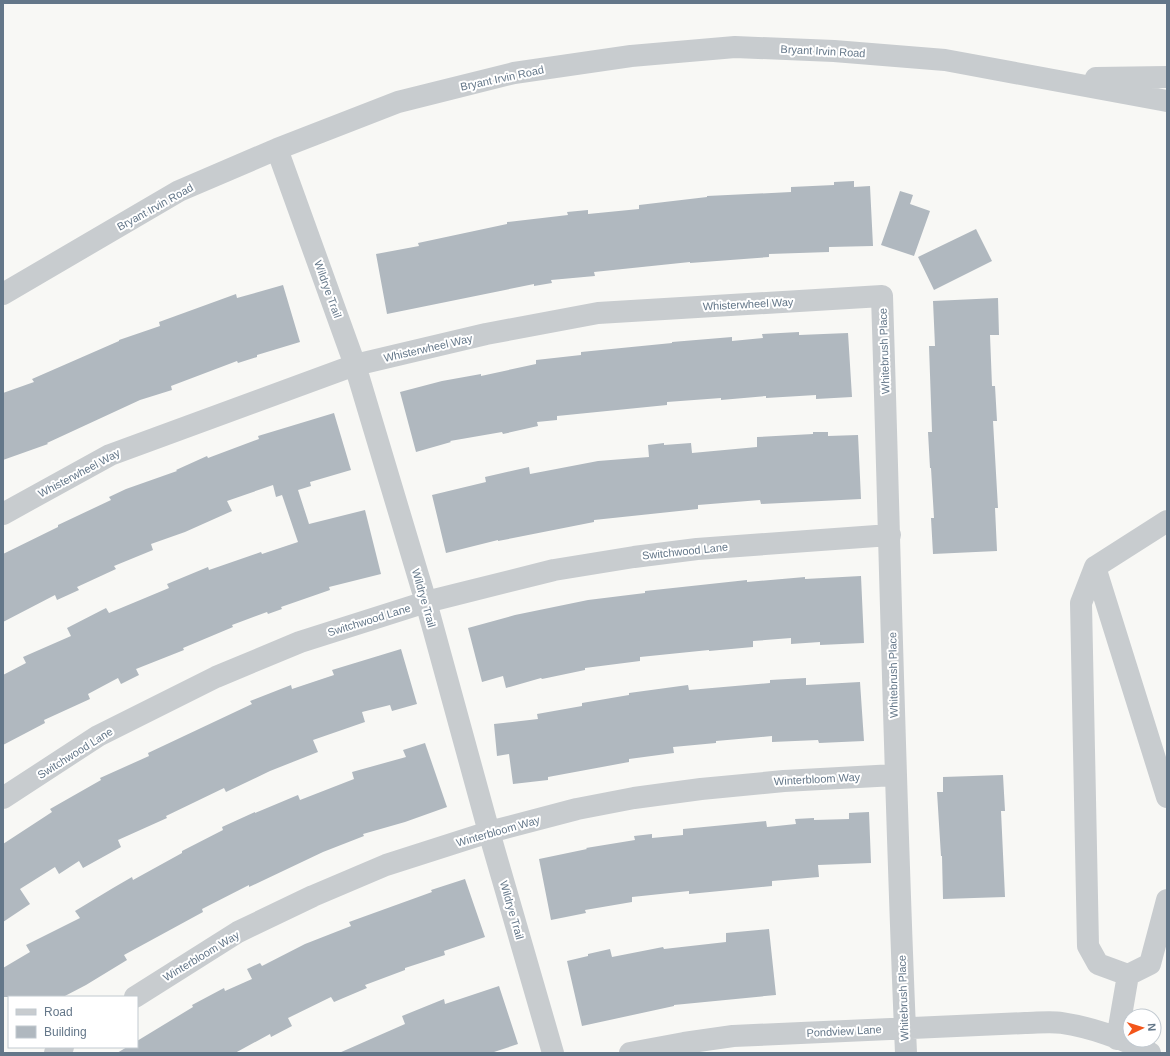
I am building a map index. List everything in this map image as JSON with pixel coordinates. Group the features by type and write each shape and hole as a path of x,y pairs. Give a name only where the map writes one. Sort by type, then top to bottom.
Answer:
{"street":[{"name":"Bryant Irvin Road","path":"3,294 179,191 277,149 398,102 514,73 631,56 735,47 834,51 945,60 1167,101"},
{"name":"Bryant Irvin Road","path":"1044,78 1167,77"},
{"name":"Wildrye Trail","path":"277,149 355,365 426,602 489,832 553,1053"},
{"name":"Whisterwheel Way","path":"3,514 110,455 355,365 486,334 598,313 882,296"},
{"name":"Whitebrush Place","path":"882,296 890,535 895,776 906,1053"},
{"path":"1167,521 1095,567 1081,603 1088,946 1098,964 1128,975 1150,964 1167,900"},
{"name":"Switchwood Lane","path":"3,798 98,736 216,677 300,642 426,602 554,570 634,557 697,549 890,535"},
{"path":"1095,567 1167,797"},
{"name":"Winterbloom Way","path":"137,996 238,932 313,896 386,865 489,832 577,809 634,798 701,788 784,781 895,776"},
{"path":"1117,1038 1128,975"},
{"name":"Pondview Lane","path":"630,1053 733,1036 1025,1022 1061,1023 1089,1029 1117,1038 1150,1053"}],"building":[{"path":"854,181 854,187 870,186 873,246 829,247 829,252 769,254 769,257 690,262 594,272 595,276 551,280 552,283 534,286 534,284 387,314 376,254 419,246 418,243 507,224 507,222 568,215 567,212 588,210 588,214 639,209 639,205 707,196 791,192 791,187 834,185 834,182"},
{"path":"900,191 913,195 910,204 930,211 914,256 881,245"},
{"path":"976,229 992,261 934,290 918,257"},
{"path":"283,285 300,342 257,355 257,357 238,363 237,361 171,386 172,390 140,400 47,443 48,444 3,460 3,393 34,382 32,379 119,340 160,326 159,322 236,294 237,298"},
{"path":"998,298 999,335 990,335 992,386 995,386 997,421 993,421 998,508 995,508 997,551 933,554 931,518 934,518 928,432 932,432 929,346 935,346 933,301"},
{"path":"799,332 799,335 848,333 852,397 816,399 816,395 766,398 766,396 721,400 721,398 667,402 667,405 557,416 557,420 537,422 538,426 503,434 502,432 450,441 451,442 416,452 400,392 442,381 481,374 481,376 536,364 536,360 581,355 581,352 732,337 732,341 763,338 762,334"},
{"path":"334,413 351,470 310,482 311,486 298,490 309,524 365,510 381,574 329,587 330,590 281,607 282,609 268,614 267,612 232,625 233,627 183,648 184,650 136,669 139,675 121,684 118,678 88,694 90,699 44,720 45,723 3,745 3,675 26,663 23,657 71,636 67,628 106,608 109,613 169,588 167,584 208,567 209,570 261,552 262,554 298,542 282,495 276,497 273,485 227,501 232,511 185,532 151,544 153,550 114,566 116,569 77,587 79,590 57,600 55,595 3,622 3,554 58,527 58,525 111,500 109,497 126,489 177,471 176,470 207,456 208,458 259,439 258,436"},
{"path":"813,432 828,432 828,436 858,435 861,499 761,504 760,500 698,505 698,509 594,520 594,522 498,540 446,553 432,495 486,482 485,477 529,467 530,474 598,461 649,457 648,445 664,443 664,445 691,443 692,453 757,447 757,437 813,434"},
{"path":"861,576 864,643 820,645 820,642 791,644 791,638 753,641 753,647 640,657 640,661 585,668 585,670 541,678 506,688 503,676 482,682 468,628 515,615 588,600 645,593 645,591 747,580 747,582 805,577 805,579"},
{"path":"401,649 417,704 392,711 390,705 362,712 365,722 313,740 318,752 270,771 226,792 224,788 166,816 167,818 118,840 121,847 83,868 79,861 59,874 55,867 20,889 30,904 3,922 3,844 52,812 50,809 101,780 100,778 149,756 148,753 252,704 250,701 291,685 292,689 334,675 332,670"},
{"path":"806,678 806,685 860,682 864,741 819,743 818,740 772,742 772,736 716,741 716,743 673,747 674,753 629,759 629,762 548,777 548,780 513,784 509,754 497,756 494,724 538,719 537,714 582,706 582,703 629,695 629,693 688,685 689,690 770,683 770,680"},
{"path":"425,743 447,807 405,822 363,834 364,836 323,852 249,887 249,885 202,909 203,912 124,955 127,960 65,996 3,997 3,968 30,952 26,945 80,918 75,911 132,877 133,880 182,853 182,851 223,830 222,827 298,795 300,800 354,779 352,772 406,757 403,750"},
{"path":"1003,775 1005,811 1001,811 1005,897 943,899 942,856 937,792 943,792 943,777"},
{"path":"869,812 871,863 818,865 819,877 772,881 772,886 689,894 689,891 632,897 632,902 585,910 586,913 551,920 539,859 587,849 586,848 635,840 634,836 652,834 652,838 683,835 683,829 766,821 767,827 796,824 795,819 849,819 849,813"},
{"path":"465,879 485,937 444,951 445,955 405,968 405,970 365,985 367,988 334,1002 331,997 288,1018 292,1026 271,1037 270,1034 235,1053 117,1053 125,1048 138,1048 138,1040 193,1007 192,1005 224,988 225,991 252,979 247,969 260,963 262,966 305,944 351,926 349,922 432,892 431,890"},
{"path":"769,929 776,995 674,1005 582,1026 567,961 610,949 612,957 663,947 664,949 726,942 726,933"},
{"path":"499,986 518,1044 491,1053 339,1053 405,1024 402,1016 444,999 445,1004"}]}
